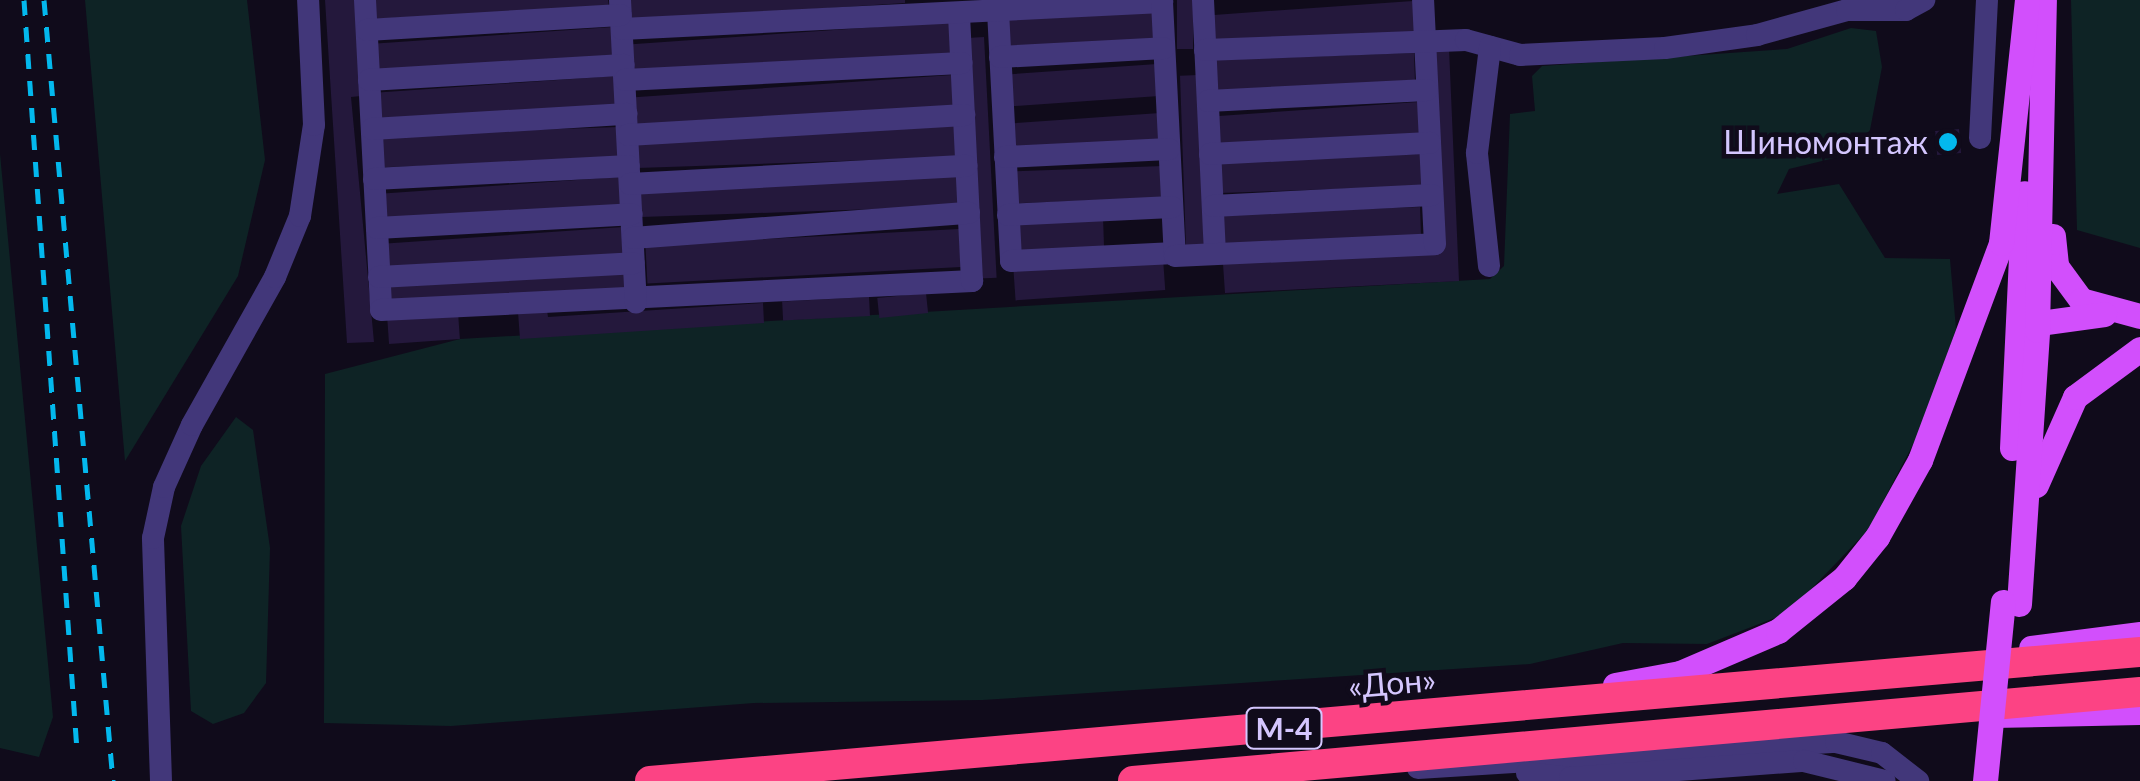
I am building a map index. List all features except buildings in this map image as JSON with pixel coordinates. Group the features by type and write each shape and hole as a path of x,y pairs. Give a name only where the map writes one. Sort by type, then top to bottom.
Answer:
{"highway":[{"name":"«Дон»","path":"650,781 2140,652"},
{"name":"М-4","path":"1134,781 2140,692"}],"main road":[{"path":"2022,553 2028,324 2028,0"},
{"path":"1574,703 1602,688 1680,674 1778,631 1844,578 1877,537 1920,460 2001,243 2028,0"},
{"path":"2002,781 2044,0"},
{"path":"2042,84 2056,266 2080,300 2129,315"},
{"path":"2028,324 2129,315"},
{"path":"1985,781 2011,603 2057,426 2099,372 2140,350"},
{"path":"1796,682 2140,634"},
{"path":"1917,710 2047,718 2140,712"}],"street":[{"path":"161,781 152,538 192,425 275,278 300,216 314,125 308,0"},
{"path":"365,0 381,310 636,303 972,281 959,12"},
{"path":"1203,0 1214,254"},
{"path":"998,11 1011,261 1435,244 1423,0"},
{"path":"1000,56 1205,54 1425,41 1490,46 1520,55 1665,48 1757,35 1847,10 1906,10 1924,0"},
{"path":"1980,138 1987,0"},
{"path":"367,30 621,15 959,12 1162,2 1174,253"},
{"path":"621,15 636,303"},
{"path":"1489,266 1477,153 1490,46"},
{"path":"369,80 962,63"},
{"path":"1208,101 1427,90"},
{"path":"372,129 964,115"},
{"path":"1210,154 1430,143"},
{"path":"1006,157 1169,149"},
{"path":"374,179 967,166"},
{"path":"1213,206 1432,196"},
{"path":"1008,215 1172,206"},
{"path":"377,228 632,226 969,213"},
{"path":"379,276 634,263"},
{"path":"1489,768 1836,742 1882,754 1918,781"},
{"path":"1344,762 1489,768 1570,778 1804,761 1884,781"}],"green space":[{"path":"85,0 247,0 265,160 238,276 125,461"},
{"path":"2071,0 2140,0 2140,248 2077,230"},
{"path":"1851,28 1876,31 1882,67 1870,130 1847,155 1789,169 1777,194 1839,184 1885,258 1950,259 1956,329 1919,433 1868,530 1788,613 1707,644 1623,643 1530,664 982,700 754,703 451,726 324,723 325,374 460,339 1490,279 1504,266 1510,114 1535,111 1532,76 1542,66 1787,49"},
{"path":"0,154 53,717 39,757 0,748"},
{"path":"236,417 253,430 270,548 266,683 244,713 213,724 191,711 181,526 201,466"}],"railway":[{"path":"24,0 77,750"},
{"path":"44,0 113,781"}],"place":[{"name":"Шиномонтаж","path":"1948,142"}]}
